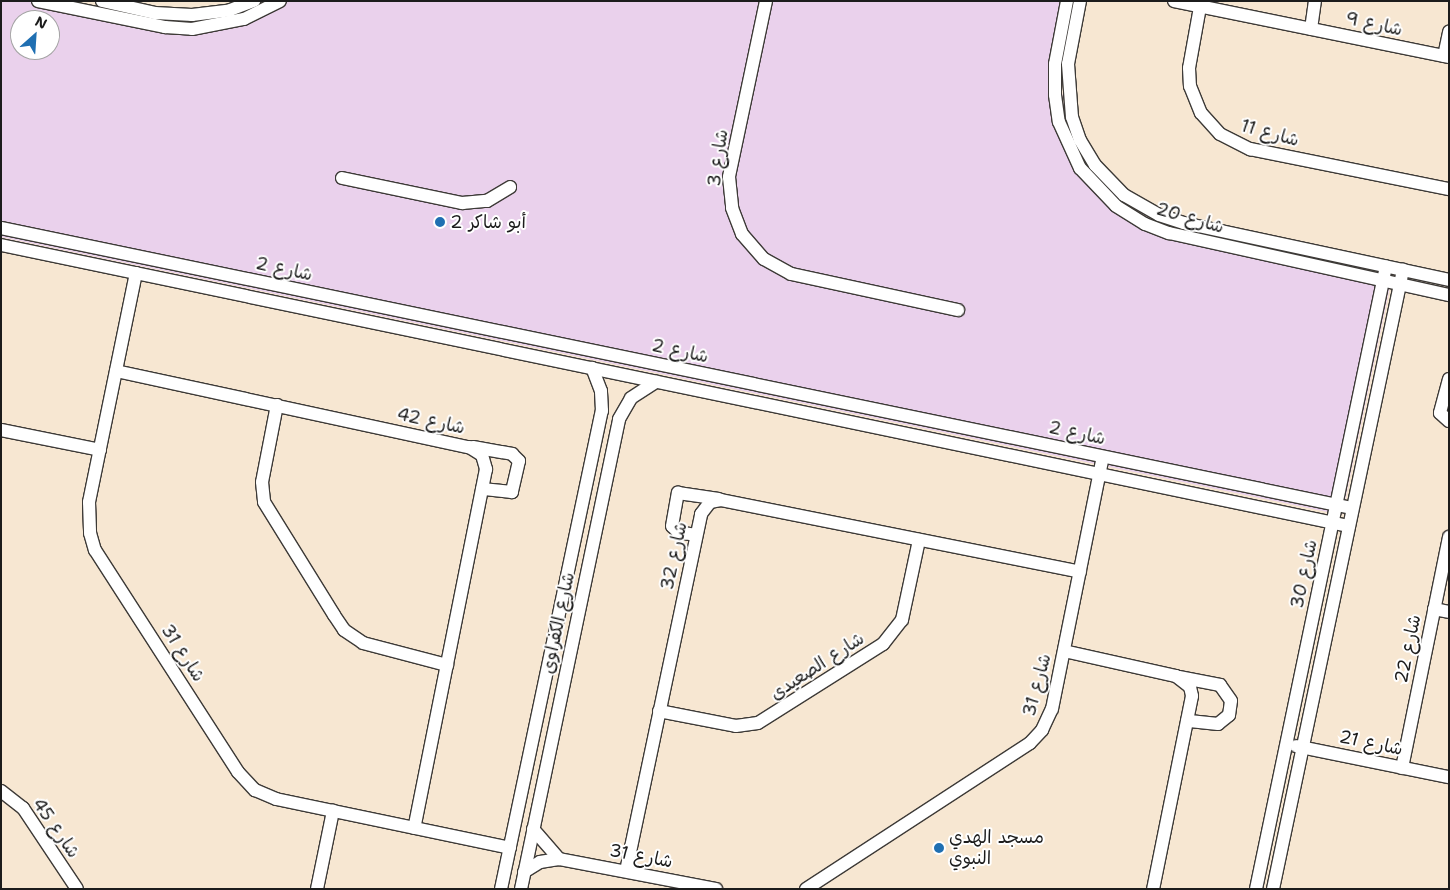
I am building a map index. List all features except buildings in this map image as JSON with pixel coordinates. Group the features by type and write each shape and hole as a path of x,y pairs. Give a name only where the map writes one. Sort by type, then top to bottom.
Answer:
{"street":[{"path":"38,1 139,23 192,29 244,20 280,1"},
{"path":"102,1 155,12 192,15 230,10 254,1"},
{"name":"شارع 3","path":"766,1 729,178 732,208 742,234 764,259 791,274 958,310"},
{"name":"شارع 20","path":"1067,1 1055,64 1056,109 1074,158 1110,201 1134,218 1169,233 1449,295"},
{"name":"شارع 20","path":"1080,1 1068,64 1069,105 1087,153 1114,186 1135,203 1172,219 1449,280"},
{"name":"شارع 9","path":"1174,1 1446,57"},
{"path":"1310,29 1315,1"},
{"name":"شارع 11","path":"1200,6 1189,68 1190,86 1201,113 1220,134 1250,149 1449,189"},
{"path":"1446,57 1449,32"},
{"path":"342,178 462,204 487,201 510,188"},
{"name":"شارع 2","path":"1,228 1352,508"},
{"name":"شارع 2","path":"1,246 1349,526"},
{"path":"132,256 124,261 136,273 151,268 148,259"},
{"name":"شارع 30","path":"1256,889 1386,266"},
{"name":"شارع 30","path":"1273,889 1403,270"},
{"name":"شارع 31","path":"136,273 88,513 96,550 238,772 255,790 270,797 510,848"},
{"path":"439,337 442,320"},
{"name":"شارع الكفراوى","path":"501,889 602,407 601,391 592,368"},
{"name":"شارع 42","path":"116,371 469,447 484,459 486,469 414,828"},
{"path":"1449,379 1440,413 1449,421"},
{"name":"شارع الكفراوى","path":"521,889 622,411 636,393 656,382"},
{"path":"805,413 808,395"},
{"path":"277,406 262,482 264,502 334,615 344,630 363,643 447,665"},
{"path":"602,407 622,411"},
{"path":"1,430 100,450"},
{"path":"469,447 512,454 519,461 512,492 482,489"},
{"name":"شارع 31","path":"806,889 1030,743 1050,716 1103,456"},
{"path":"696,535 678,532 672,526 678,493 1080,572"},
{"name":"شارع 32","path":"626,871 696,535 703,509 710,502 721,500"},
{"name":"شارع 22","path":"1402,768 1449,537"},
{"name":"شارع الصعيدى","path":"659,711 736,726 758,723 883,644 902,620 919,540"},
{"path":"1434,609 1449,612"},
{"path":"1064,652 1220,685 1232,701 1229,715 1218,724 1187,720"},
{"path":"1152,889 1192,692 1188,683 1176,676"},
{"name":"شارع 21","path":"1286,744 1449,777"},
{"name":"شارع 45","path":"1,792 23,808 77,889"},
{"path":"317,889 333,811"},
{"path":"533,829 559,859"},
{"name":"شارع 31","path":"524,872 540,862 559,859 710,888"}],"shaded area":[{"path":"1,1 70,1 161,20 192,22 233,16 269,1 1074,1 1063,58 1062,92 1066,122 1082,159 1108,190 1141,214 1165,225 1392,277 1342,515 1,237"}],"place":[{"name":"أبو شاكر 2","path":"440,222"},
{"name":"مسجد الهدي النبوي","path":"939,848"}]}
